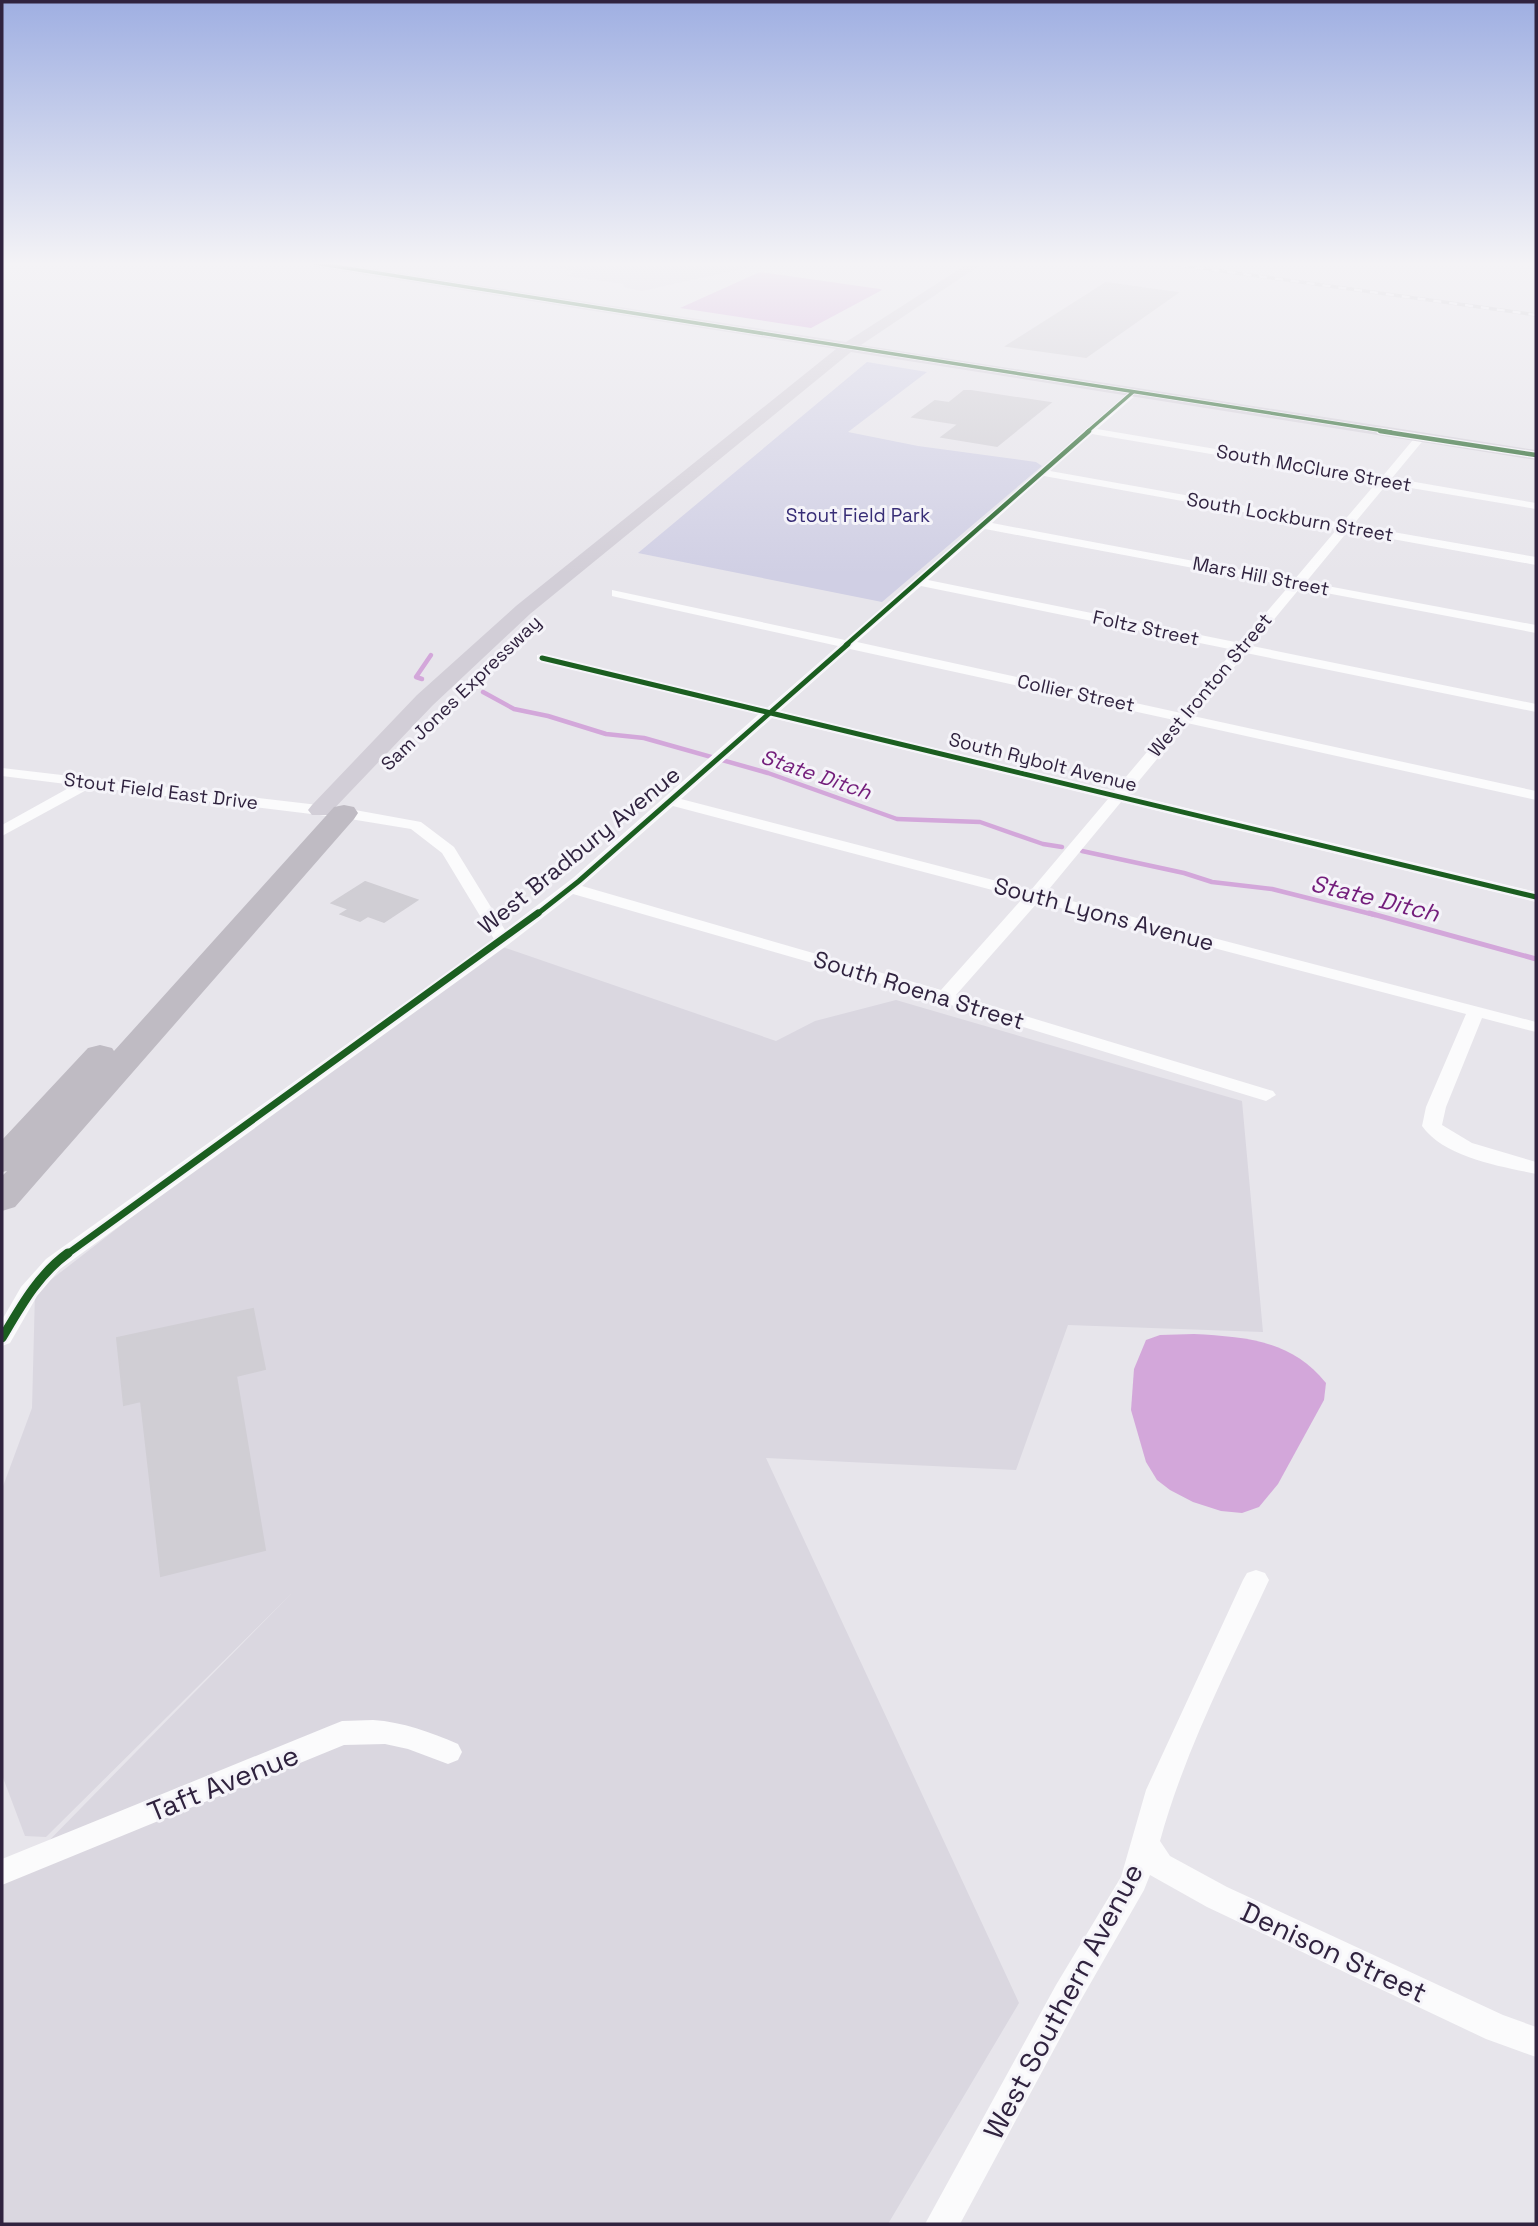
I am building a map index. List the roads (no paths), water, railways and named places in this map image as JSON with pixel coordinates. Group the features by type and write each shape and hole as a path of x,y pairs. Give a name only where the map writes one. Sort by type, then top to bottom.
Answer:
{"highway":[{"name":"Sam Jones Expressway","path":"2,1161 332,812"},
{"name":"Sam Jones Expressway","path":"2,1199 332,812"}],"main road":[{"name":"Sam Jones Expressway","path":"332,812 425,701 523,610 832,367"},
{"path":"971,367 1536,455"}],"street":[{"name":"West Bradbury Avenue","path":"2,1338 29,1292 61,1257 503,940 570,888 851,644 1133,392"},
{"name":"South McClure Street","path":"1091,431 1536,506"},
{"name":"West Ironton Street","path":"944,998 1034,896 1421,437"},
{"name":"South Lockburn Street","path":"1044,473 1536,561"},
{"name":"Mars Hill Street","path":"985,525 1536,629"},
{"name":"Foltz Street","path":"920,582 1536,708"},
{"name":"Collier Street","path":"616,593 1536,796"},
{"name":"South Rybolt Avenue","path":"542,658 1117,796 1534,892"},
{"name":"Stout Field East Drive","path":"2,772 404,821 424,828 457,862 503,940"},
{"path":"2,831 91,782"},
{"name":"South Lyons Avenue","path":"672,801 1536,1027"},
{"name":"South Roena Street","path":"570,888 1266,1095"},
{"path":"1476,1012 1436,1107 1432,1119 1436,1131 1468,1147 1536,1168"},
{"name":"West Southern Avenue","path":"942,2224 1066,1995 1133,1881 1160,1790 1256,1580"},
{"name":"Taft Avenue","path":"2,1872 342,1733 402,1733 448,1752"},
{"name":"Denison Street","path":"1145,1843 1160,1865 1217,1897 1497,2028 1536,2042"}],"waterway":[{"name":"State Ditch","path":"422,679 416,677 431,655"},
{"name":"State Ditch","path":"483,692 514,709 548,716 606,734 644,738 768,773 897,819 980,822 1043,844 1062,847"},
{"name":"State Ditch","path":"1082,851 1184,873 1212,882 1272,889 1375,915"},
{"name":"State Ditch","path":"1369,913 1536,959"}],"park label":[{"name":"Stout Field Park","path":"858,515"}]}
